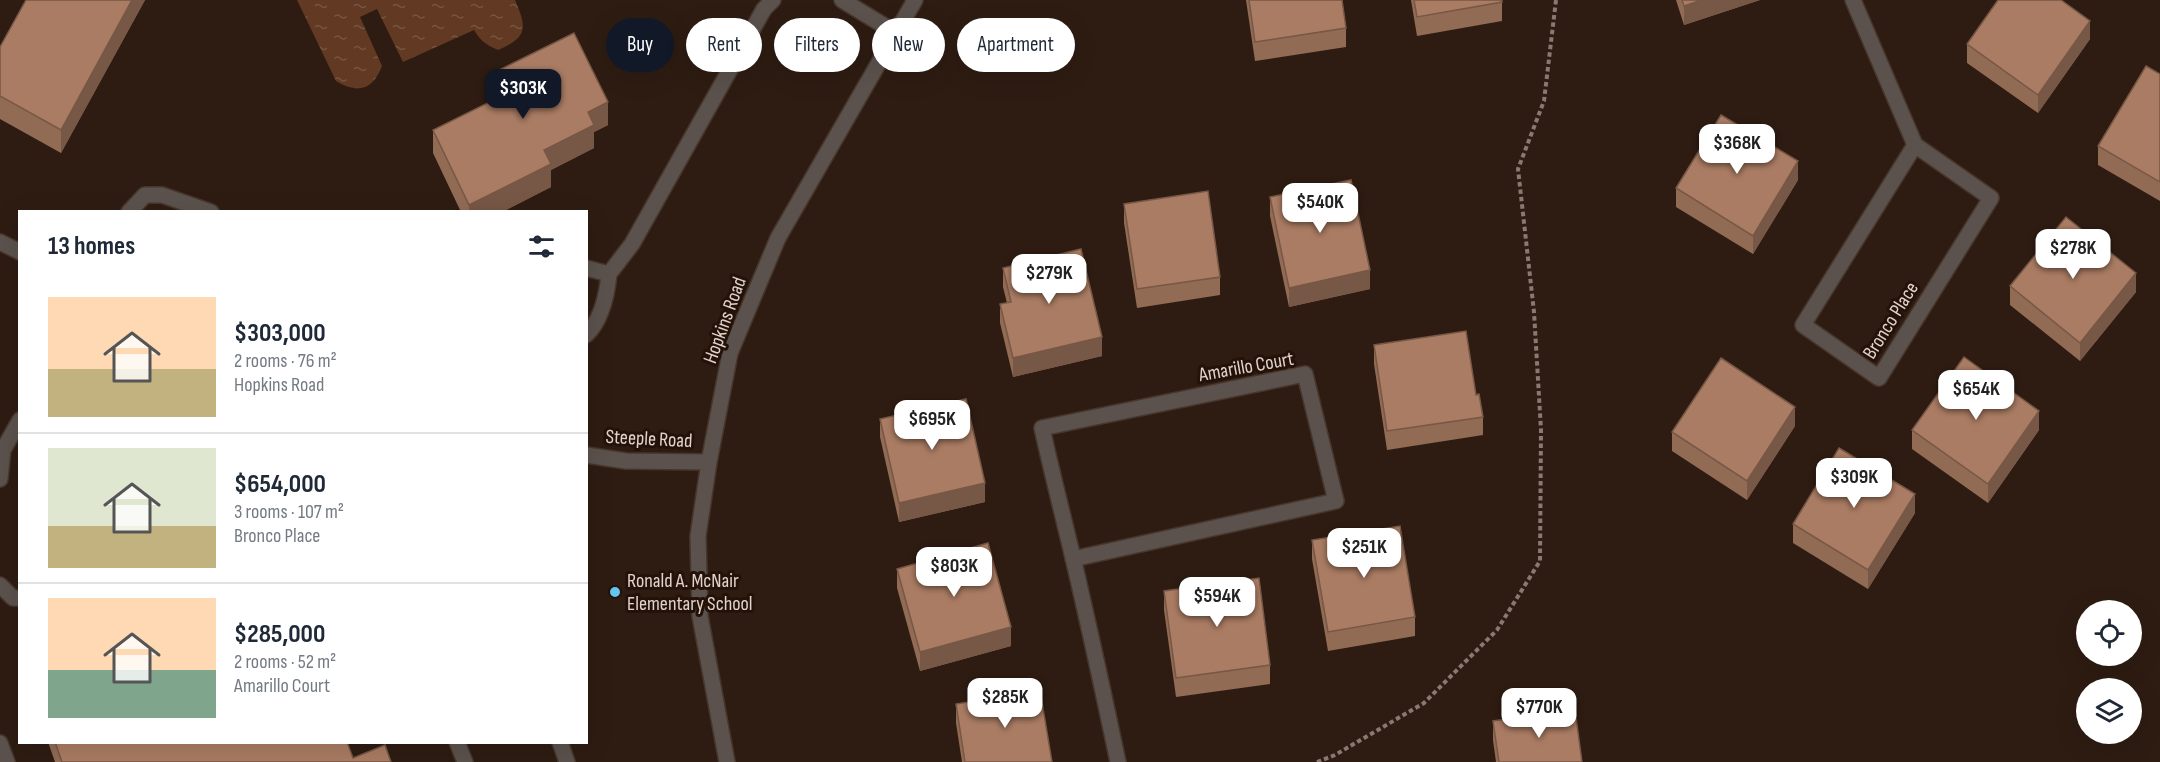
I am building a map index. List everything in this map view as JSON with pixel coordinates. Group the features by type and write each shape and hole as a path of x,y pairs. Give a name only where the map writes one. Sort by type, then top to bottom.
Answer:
{"street":[{"path":"588,333 594,327 607,292 609,274 632,244 764,9 773,0"},
{"path":"842,0 872,18"},
{"name":"Hopkins Road","path":"905,18 915,0"},
{"path":"1853,0 1915,145"},
{"name":"Hopkins Road","path":"727,762 700,616 698,536 709,462 730,353 778,238 874,72"},
{"name":"Bronco Place","path":"1915,145 1991,198 1879,378 1803,325 1915,145"},
{"path":"131,210 145,195 162,195 206,210"},
{"path":"0,242 18,251"},
{"path":"588,269 609,274"},
{"name":"Amarillo Court","path":"1073,559 1336,501 1305,374 1042,428 1118,762"},
{"path":"0,479 3,450 18,424"},
{"name":"Steeple Road","path":"588,455 626,461 709,462"},
{"path":"0,585 13,598 18,598"},
{"path":"0,743 7,762"},
{"path":"459,744 465,762"},
{"path":"561,744 567,762"}],"path":[{"path":"1317,762 1335,755 1424,703 1497,630 1540,561 1541,430 1534,312 1518,169 1544,101 1556,0"}],"water":[{"path":"297,0 515,0 523,25 520,36 515,41 498,50 484,42 474,30 403,62 377,9 360,17 382,66 369,85 351,88 336,81"}],"building":[{"path":"26,0 132,0 61,130 0,96 0,47"},
{"path":"1249,0 1342,0 1346,28 1255,42"},
{"path":"1414,0 1502,0 1502,2 1417,17"},
{"path":"1682,0 1702,0 1684,6"},
{"path":"1998,0 2061,0 2090,21 2038,95 1967,44"},
{"path":"574,33 608,102 588,112 594,125 544,150 551,164 469,205 433,130 510,92 499,70"},
{"path":"2146,66 2160,74 2160,182 2098,146"},
{"path":"1721,115 1798,161 1753,236 1676,188"},
{"path":"1351,180 1370,270 1289,288 1270,197"},
{"path":"1208,191 1220,277 1137,289 1124,204"},
{"path":"2066,217 2136,273 2080,343 2010,286"},
{"path":"1081,249 1102,337 1013,358 1000,304 1011,302 1003,268"},
{"path":"1466,331 1476,395 1479,394 1483,417 1387,431 1374,345"},
{"path":"1964,357 2039,411 1988,484 1912,430"},
{"path":"1721,358 1795,407 1747,481 1672,432"},
{"path":"966,399 985,483 899,503 880,419"},
{"path":"1839,448 1915,494 1868,570 1793,524"},
{"path":"1400,526 1415,617 1328,632 1312,540"},
{"path":"988,543 1011,627 920,652 897,569"},
{"path":"1259,578 1270,665 1176,678 1164,591"},
{"path":"1040,690 1052,762 965,762 956,704"},
{"path":"1575,710 1582,762 1499,762 1493,721"},
{"path":"56,744 348,744 353,758 385,745 391,762 62,762"}],"place":[{"name":"Ronald A. McNair Elementary School","path":"615,592"}]}
